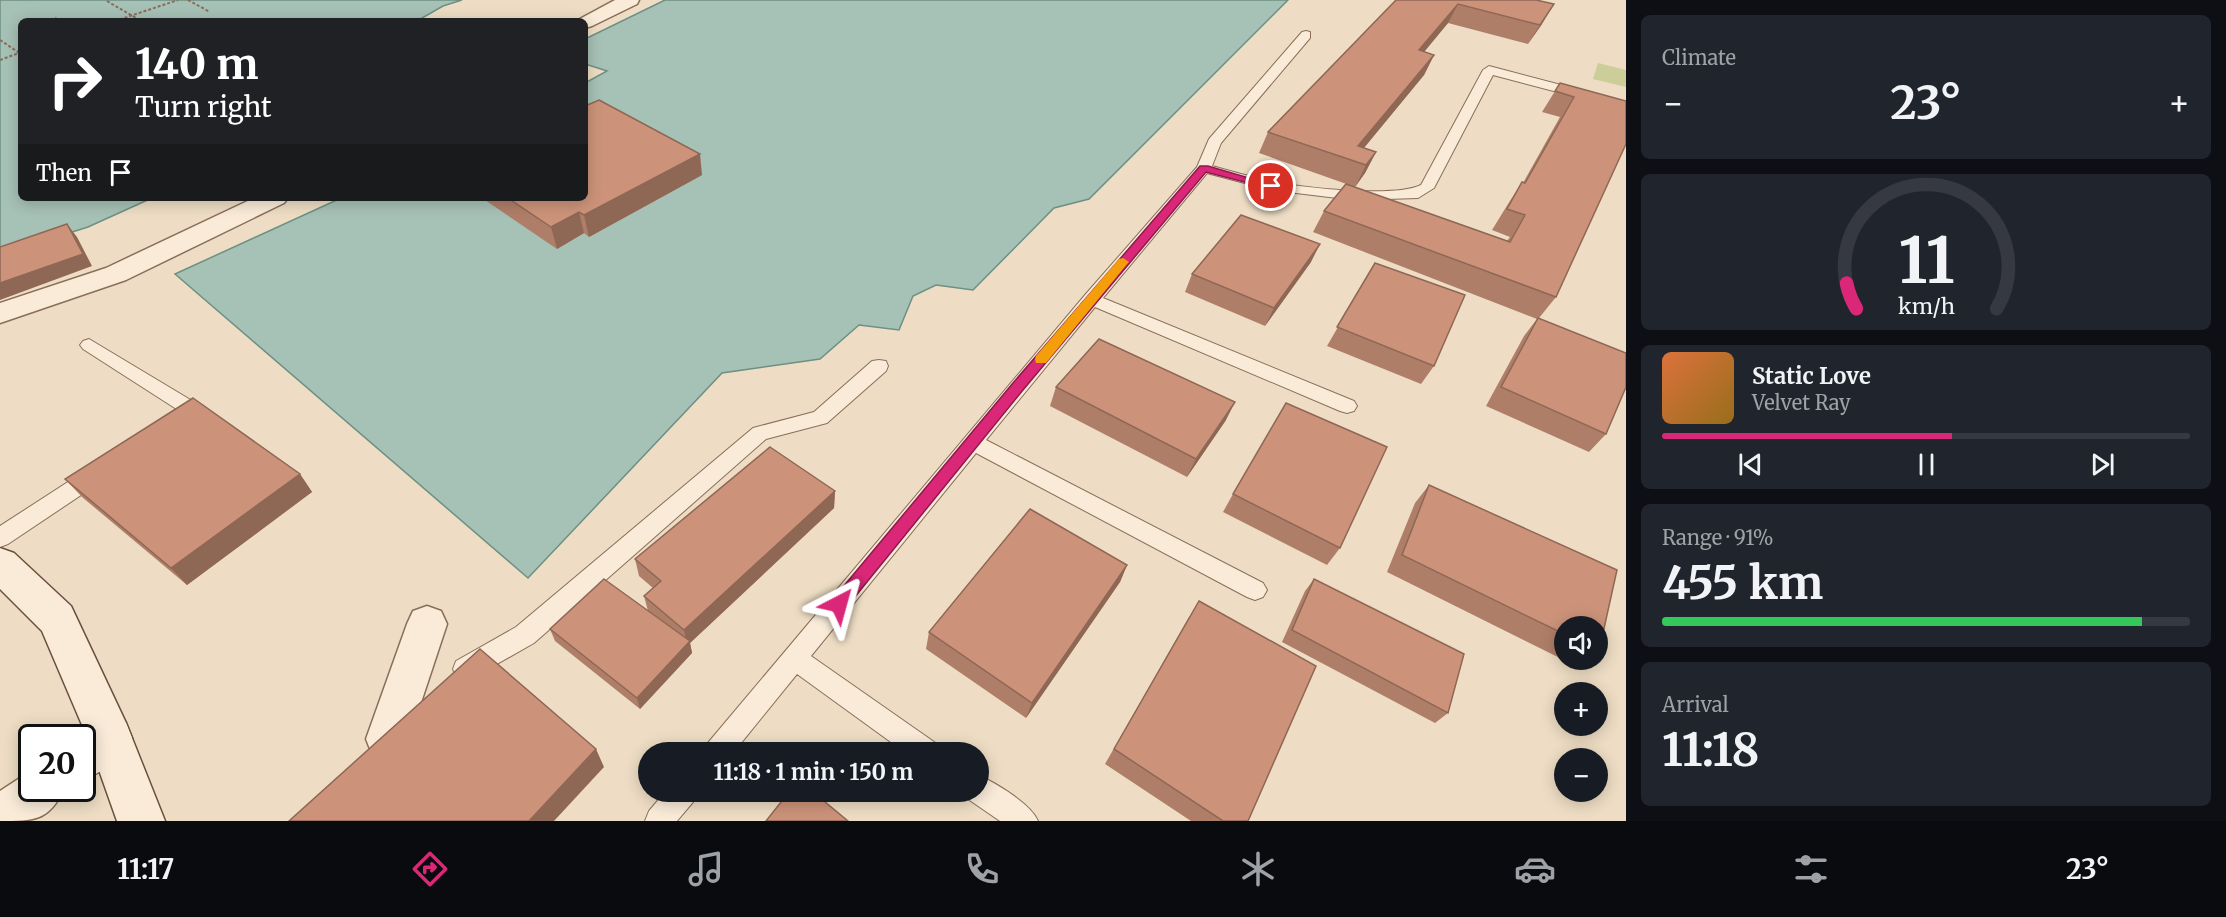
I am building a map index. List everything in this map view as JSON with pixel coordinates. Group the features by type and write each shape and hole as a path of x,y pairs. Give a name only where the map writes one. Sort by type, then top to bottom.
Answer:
{"street":[{"path":"588,21 630,0"},
{"path":"0,312 116,274 269,201"},
{"path":"0,564 57,619 89,724"},
{"path":"380,747 427,624"},
{"path":"96,748 141,821"},
{"path":"0,820 24,802"}],"lane":[{"path":"725,742 1091,300 1204,168 1214,142 1306,35"},
{"path":"1204,168 1271,186 1354,195 1413,195 1428,188 1489,70 1626,106"},
{"path":"1091,300 1347,406"},
{"path":"89,345 192,410 164,430"},
{"path":"445,687 470,665 525,635 760,433 820,418 879,366"},
{"path":"973,442 1255,590"},
{"path":"0,538 115,462"},
{"path":"794,658 912,742"},
{"path":"380,747 421,710"},
{"path":"989,797 1024,821"},
{"path":"659,821 675,802"}],"path":[{"path":"124,18 178,0"},
{"path":"188,0 210,12"},
{"path":"107,1 136,18"},
{"path":"0,40 18,51"},
{"path":"0,60 18,54"}],"green space":[{"path":"1598,63 1626,70 1626,87 1593,79"}],"shaded area":[{"path":"0,0 462,0 443,6 422,18 18,18 18,201 145,201 88,227 0,255"},
{"path":"665,0 1288,0 1089,199 1054,208 973,290 936,285 913,296 899,330 859,325 820,359 722,373 528,578 175,274 334,201 588,201 588,81 607,71 588,65 588,38"}],"building":[{"path":"1396,0 1536,0 1554,4 1540,25 1458,4 1419,50 1434,55 1358,146 1376,152 1366,165 1268,132"},
{"path":"1560,83 1626,101 1626,144 1556,297 1324,211 1346,184 1510,242 1525,215 1507,209 1522,182 1525,183 1574,97 1555,91"},
{"path":"599,100 700,154 584,215 579,212 551,227 512,201 588,201 588,105"},
{"path":"1241,215 1320,244 1274,308 1192,274"},
{"path":"67,224 83,254 0,283 0,247"},
{"path":"1375,263 1465,295 1434,366 1337,327"},
{"path":"1538,318 1626,353 1626,387 1606,434 1501,387"},
{"path":"1099,339 1235,402 1196,459 1056,387"},
{"path":"193,398 300,474 171,568 65,479"},
{"path":"1286,403 1387,447 1340,548 1233,494"},
{"path":"770,447 835,491 684,630 644,596 661,581 635,559"},
{"path":"1429,485 1617,570 1607,616 1554,616 1554,629 1402,555"},
{"path":"1030,509 1127,565 1032,703 929,632"},
{"path":"604,579 690,641 637,698 550,629"},
{"path":"1314,579 1464,654 1448,713 1292,630"},
{"path":"1199,601 1316,666 1248,821 1223,821 1114,749"},
{"path":"480,649 596,749 529,821 289,821"},
{"path":"781,802 825,802 848,821 766,821"}],"slow traffic":[{"path":"1041,359 1123,262"}],"route":[{"path":"839,604 1018,387 1204,168 1271,186"}]}
